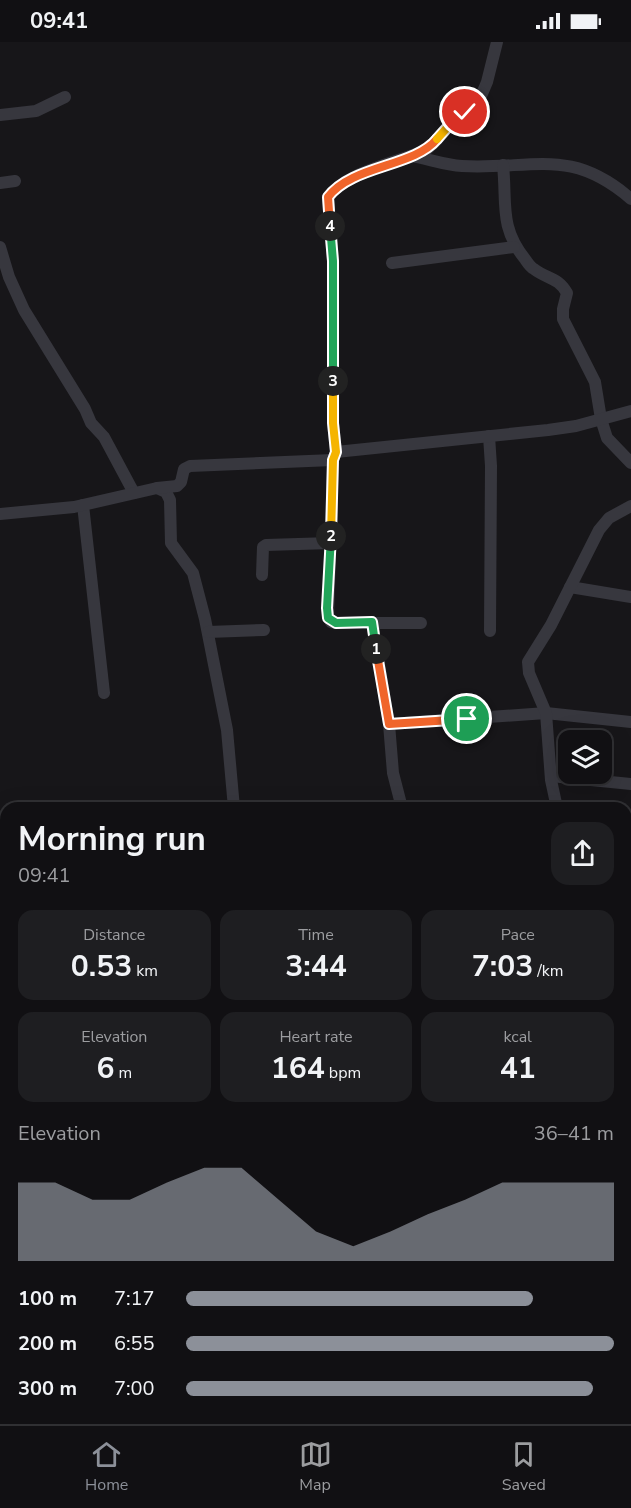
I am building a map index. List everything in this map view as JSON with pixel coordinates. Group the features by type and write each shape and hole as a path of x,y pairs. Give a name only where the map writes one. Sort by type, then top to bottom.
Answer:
{"street":[{"path":"421,623 336,623 328,618 334,456 333,261 328,197 334,189 354,178 426,150 453,121 476,108 490,73 496,42"},
{"path":"0,115 36,111 65,97"},
{"path":"411,156 454,165 537,164 582,168 614,184 631,200"},
{"path":"503,165 506,216 514,247 532,268 560,281 567,292 563,319 595,382 601,419 609,442 631,463"},
{"path":"0,183 15,181"},
{"path":"0,247 9,277 24,310 85,409 91,423 104,437 134,493"},
{"path":"392,263 514,247"},
{"path":"0,514 83,505 178,485 184,469 190,466 334,456 556,429 631,411"},
{"path":"489,436 491,466 490,631"},
{"path":"157,488 166,492 170,500 171,543 193,573 208,632 227,730 233,802"},
{"path":"83,505 104,693"},
{"path":"556,802 551,776 546,713 529,674 528,662 551,625 604,523 616,513 631,506"},
{"path":"262,575 263,547 266,545 331,543"},
{"path":"570,587 631,597"},
{"path":"372,622 389,724 393,773 400,802"},
{"path":"208,632 264,630"},
{"path":"389,724 546,713 631,722"},
{"path":"551,776 631,784"}],"route":[{"path":"465,112 453,121 426,150 354,178 334,189 328,197 333,261 333,423 336,452 333,460 327,613 333,623 372,622 389,724 467,719"}]}
